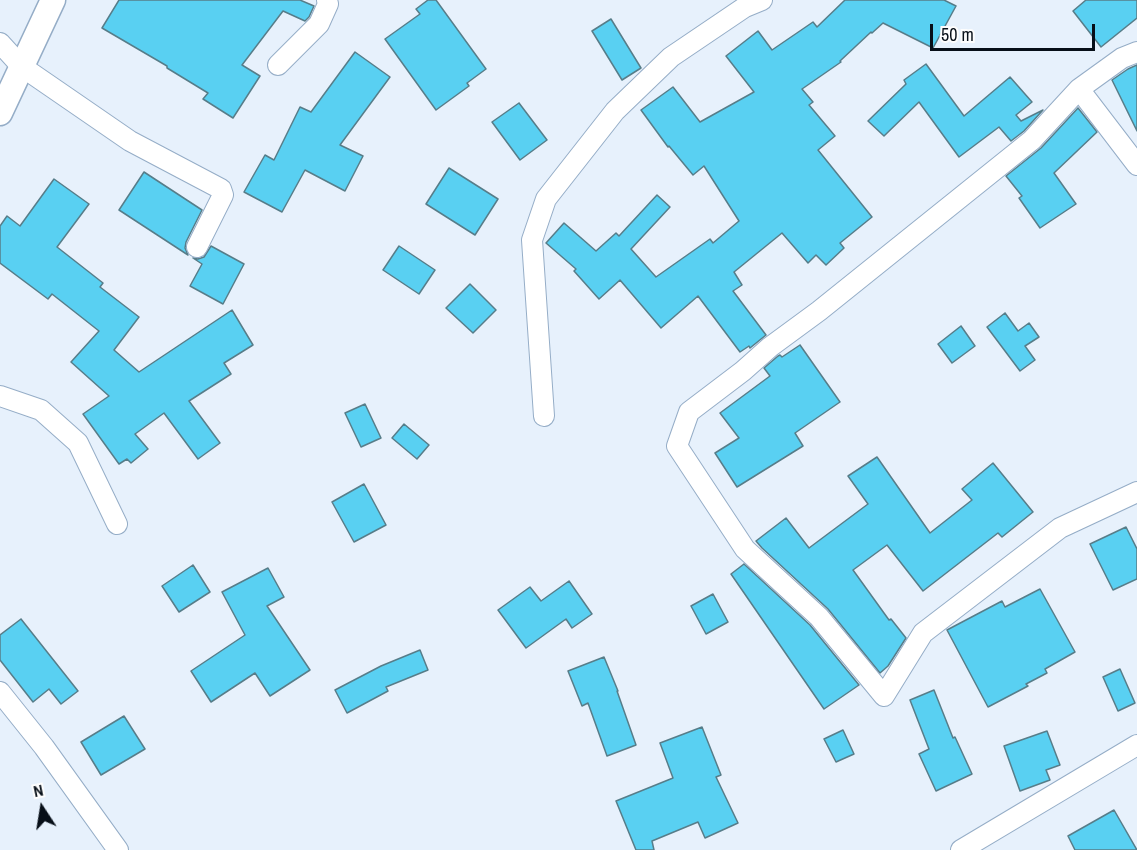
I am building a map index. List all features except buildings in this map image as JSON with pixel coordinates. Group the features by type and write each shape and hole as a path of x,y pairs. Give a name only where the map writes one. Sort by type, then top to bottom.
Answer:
{"street":[{"path":"0,113 53,0"},
{"path":"278,65 319,24 328,4 327,0"},
{"path":"544,416 532,240 546,199 615,111 671,57 745,7 762,0"},
{"path":"0,44 21,66 130,141 221,189 224,195 197,247"},
{"path":"1137,52 1122,58 1080,89 1032,140 819,312 770,347 743,371 689,412 677,446 745,549 819,617 884,696 923,633 1060,528 1137,492"},
{"path":"1080,89 1137,165"},
{"path":"0,396 41,410 78,443 117,524"},
{"path":"0,692 44,747 118,850"},
{"path":"961,850 1137,745"}]}
